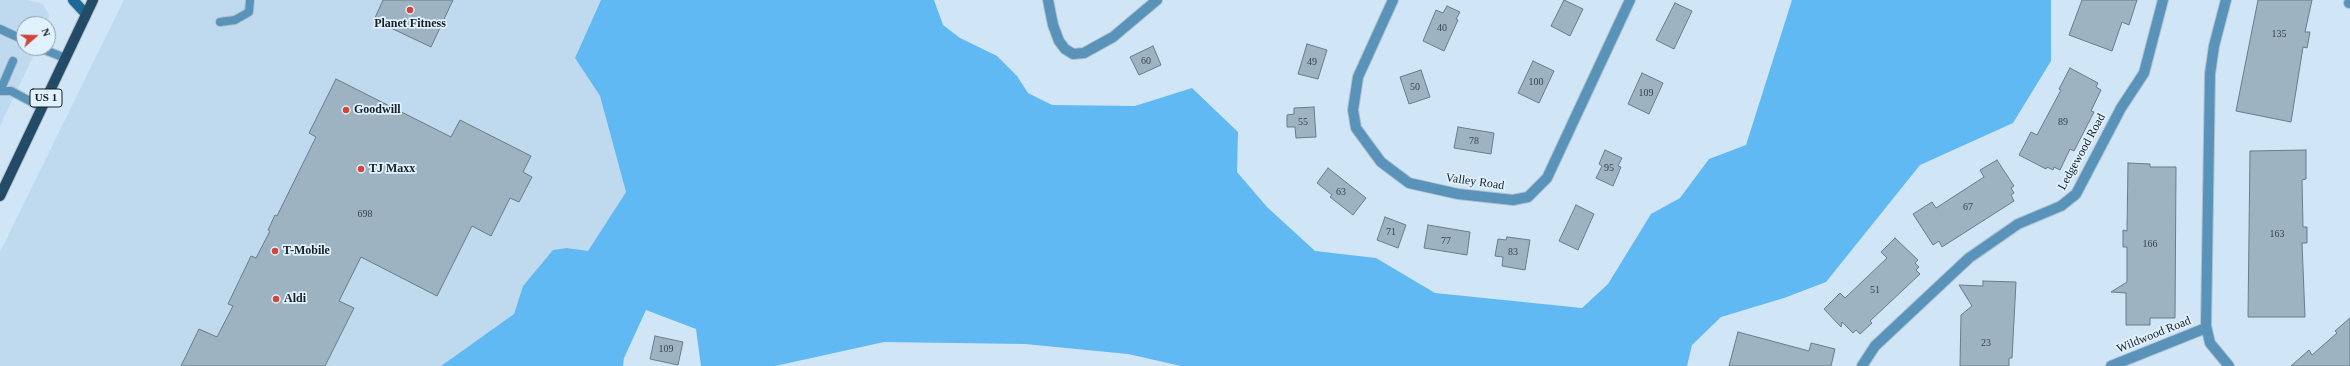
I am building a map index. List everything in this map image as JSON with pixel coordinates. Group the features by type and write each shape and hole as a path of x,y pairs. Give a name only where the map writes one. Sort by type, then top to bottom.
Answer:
{"main road":[{"name":"US 1","path":"0,196 93,0"}],"street":[{"path":"73,0 86,14"},
{"path":"1048,0 1053,25 1059,41 1073,54 1084,53 1113,37 1157,0"},
{"name":"Valley Road","path":"1393,0 1358,77 1353,110 1356,128 1381,162 1409,183 1458,194 1513,200 1528,197 1547,178 1630,0"},
{"name":"Ledgewood Road","path":"1862,366 1875,346 1969,258 2018,224 2061,206 2076,194 2121,108 2144,73 2163,0"},
{"path":"2226,0 2214,46 2210,74 2206,328 2210,343 2229,366"},
{"name":"Wildwood Road","path":"2112,366 2206,328"}],"lane":[{"path":"249,12 250,0"},
{"path":"220,22 235,20 249,12 256,0"},
{"path":"0,29 16,36"},
{"path":"56,54 65,58"},
{"path":"13,61 0,91 11,91 41,108"}],"shaded area":[{"path":"0,0 28,0 43,4 49,16 16,16 16,56 33,56 0,126"},
{"path":"124,0 601,0 575,58 600,96 626,192 588,251 567,248 523,286 514,314 441,366 0,366 0,252"},
{"path":"601,0 934,0 943,25 960,38 997,56 1017,76 1028,93 1052,105 1135,106 1192,88 1238,132 1237,172 1267,207 1315,251 1376,258 1435,293 1582,308 1608,284 1651,214 1680,198 1709,159 1746,145 1792,0 2051,0 2051,61 2013,123 1920,165 1826,282 1784,298 1721,317 1692,345 1687,366 1181,366 1128,354 1025,344 884,342 775,366 701,366 696,329 646,310 624,358 623,366 441,366 514,314 523,286 553,250 567,248 588,251 626,192 600,96 575,58"}],"building":[{"path":"383,0 453,0 431,47 374,20"},
{"path":"1564,0 1583,9 1570,36 1551,26"},
{"path":"2082,0 2137,0 2129,25 2122,22 2112,51 2069,35"},
{"path":"2258,0 2312,0 2305,32 2310,32 2307,48 2303,47 2291,122 2236,111"},
{"path":"1675,3 1692,11 1674,49 1656,40"},
{"path":"1447,6 1460,12 1444,51 1423,41 1436,10 1443,13"},
{"path":"1307,44 1327,50 1318,79 1298,74"},
{"path":"1153,46 1161,65 1139,75 1130,57"},
{"path":"1533,61 1554,71 1539,103 1518,93"},
{"path":"2070,68 2098,83 2096,87 2101,90 2091,111 2094,112 2074,151 2070,149 2060,170 2054,167 2053,170 2047,167 2046,169 2019,155 2031,132 2037,135 2061,90 2059,89"},
{"path":"1421,70 1430,97 1409,104 1400,77"},
{"path":"1642,73 1663,83 1649,114 1628,104"},
{"path":"336,79 451,137 460,120 531,156 523,172 532,177 519,202 510,198 491,236 472,226 437,296 361,257 339,301 354,308 325,366 181,366 199,329 217,337 233,306 228,304 251,256 256,258 270,231 268,230 275,215 277,216 316,137 309,133"},
{"path":"1314,107 1316,137 1296,138 1295,127 1287,127 1287,115 1294,114 1294,108"},
{"path":"1458,127 1494,133 1491,154 1454,148"},
{"path":"1605,150 1622,158 1618,166 1621,167 1613,186 1596,178 1602,166 1599,164"},
{"path":"2306,150 2306,179 2302,180 2303,227 2307,227 2307,243 2302,243 2305,317 2248,317 2250,151"},
{"path":"1997,160 2014,186 2011,188 2014,193 2011,195 2014,201 1942,247 1939,241 1933,245 1913,214 1932,202 1936,208 1984,177 1980,170"},
{"path":"2128,163 2150,164 2150,167 2176,167 2175,318 2150,318 2150,325 2126,325 2126,293 2111,292 2127,282 2127,247 2123,247 2123,230 2127,231"},
{"path":"1328,168 1366,198 1353,215 1330,197 1332,195 1317,183"},
{"path":"1576,205 1594,214 1578,250 1559,241"},
{"path":"1385,217 1406,225 1398,248 1377,240"},
{"path":"1428,225 1470,232 1467,255 1424,248"},
{"path":"1507,237 1530,240 1525,270 1502,266 1503,257 1495,256 1498,239 1506,240"},
{"path":"1895,238 1918,260 1915,263 1919,267 1916,270 1920,274 1870,321 1872,323 1860,334 1856,330 1853,333 1842,322 1841,327 1824,309 1840,293 1845,298 1887,258 1881,252"},
{"path":"1983,281 2016,282 2012,358 2009,358 2009,366 1960,366 1961,315 1972,306 1959,285 1983,286"},
{"path":"2350,318 2350,366 2291,366 2309,350 2312,355 2337,333 2335,331"},
{"path":"1738,332 1809,351 1811,343 1835,349 1831,366 1729,366"},
{"path":"655,336 683,342 678,365 650,359"}],"place":[{"name":"Planet Fitness","path":"410,10"},
{"name":"Goodwill","path":"346,110"},
{"name":"TJ Maxx","path":"361,169"},
{"name":"T-Mobile","path":"275,251"},
{"name":"Aldi","path":"276,299"}]}
